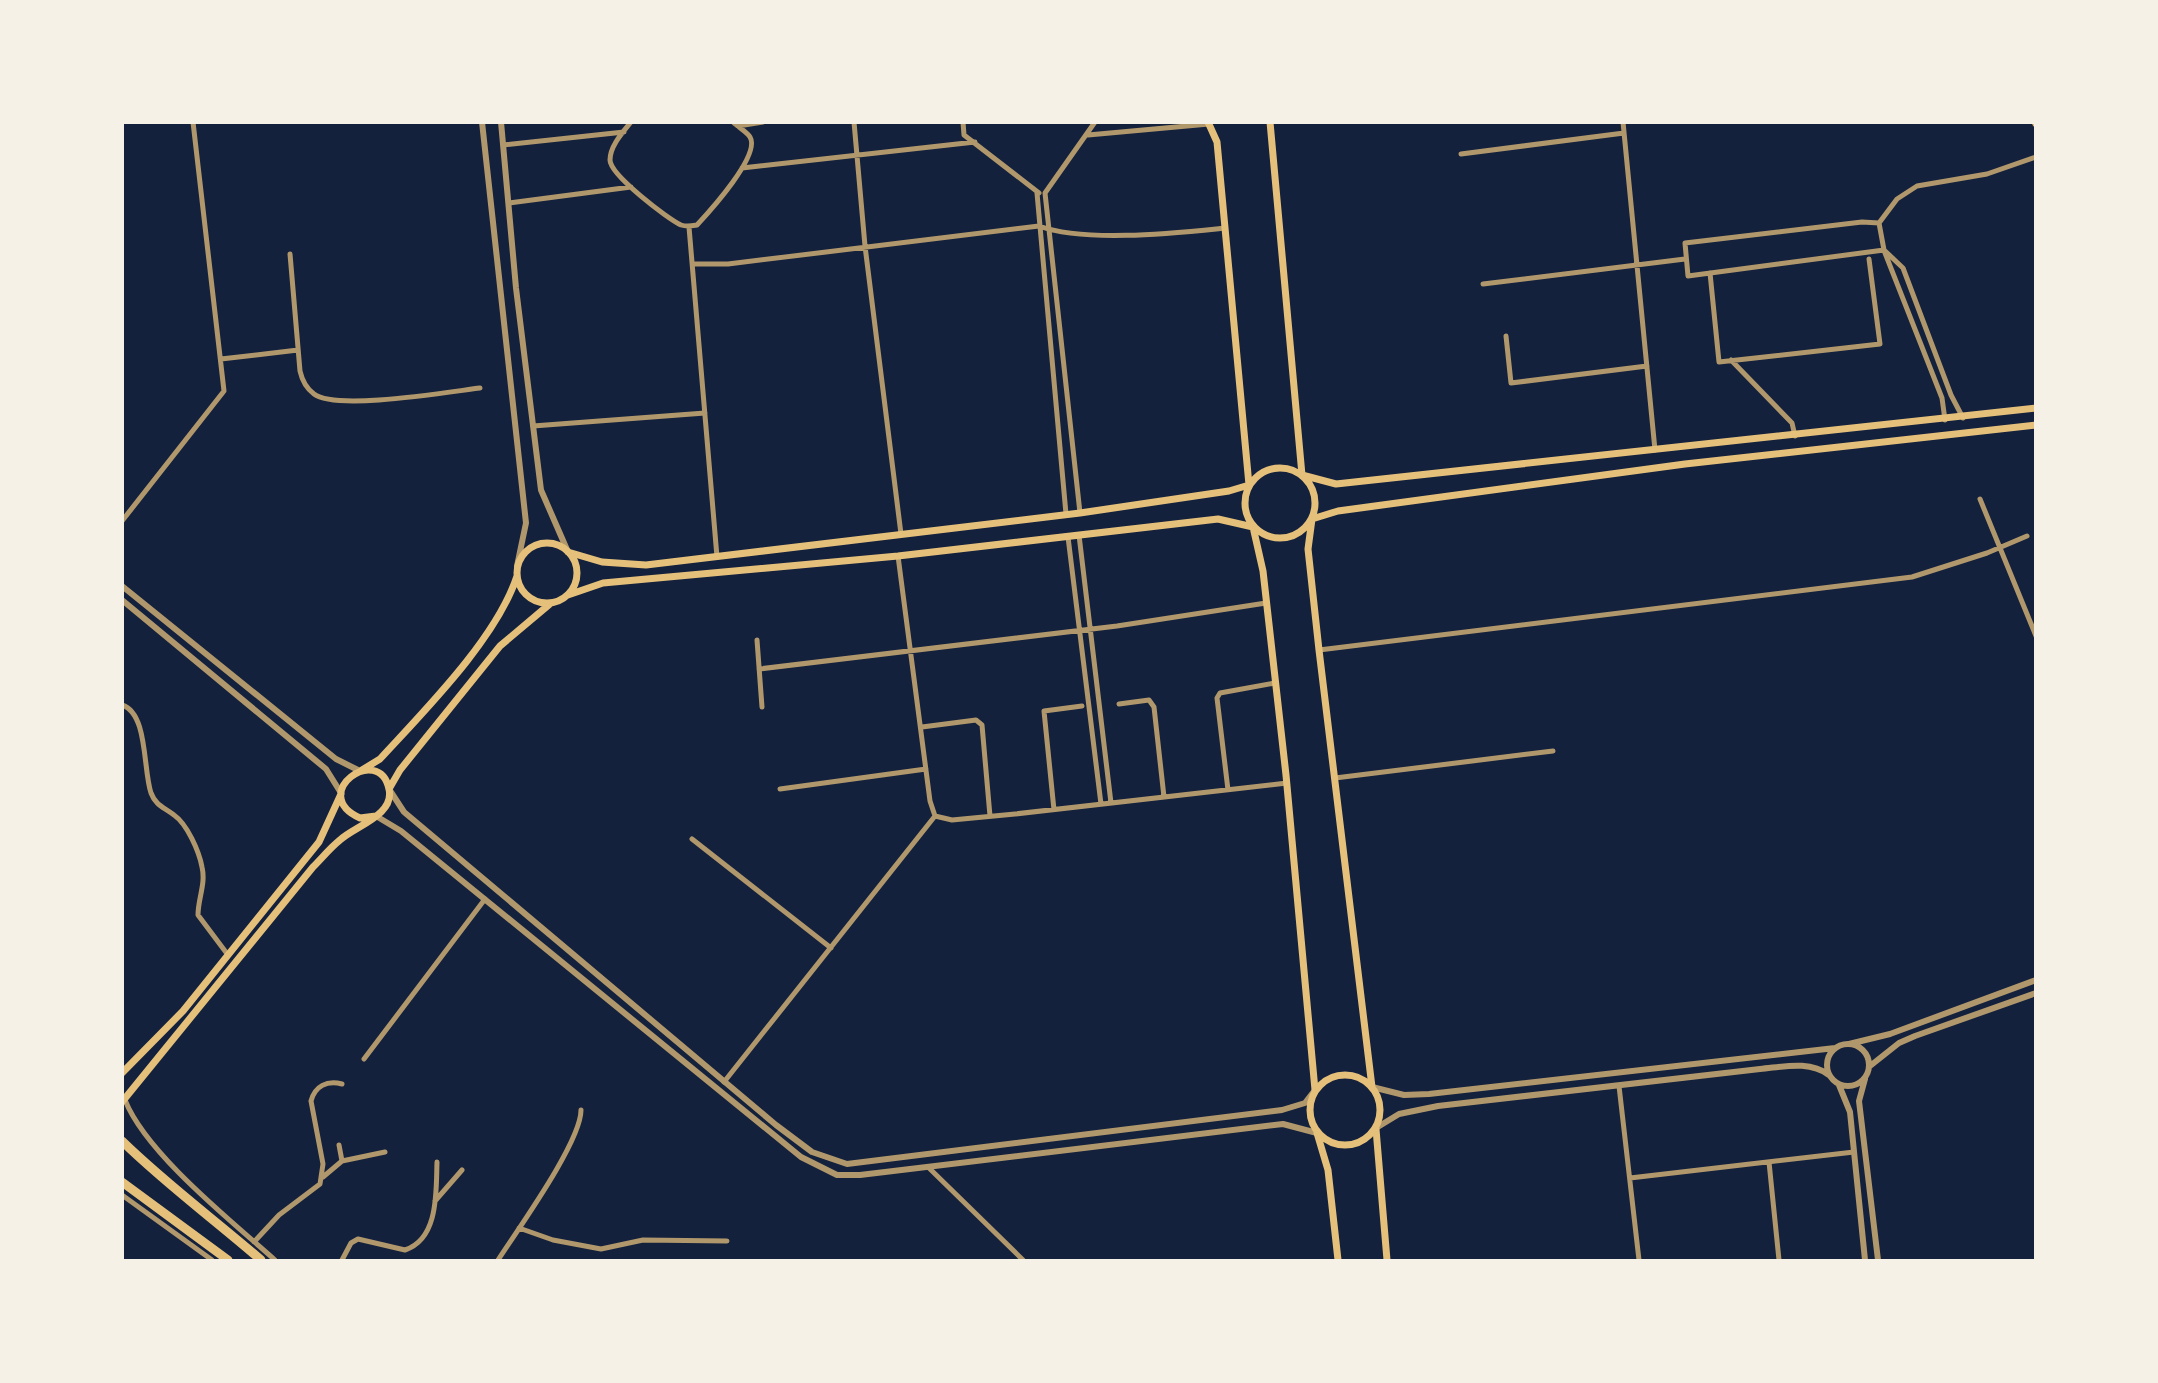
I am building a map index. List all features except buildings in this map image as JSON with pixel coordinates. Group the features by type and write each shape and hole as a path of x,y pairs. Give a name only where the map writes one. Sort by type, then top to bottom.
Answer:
{"highway":[{"path":"122,1141 172,1189 221,1225 261,1261"},
{"path":"122,1182 228,1261"}],"main road":[{"path":"1270,122 1302,475 1315,495 1308,549 1319,650 1372,1087 1380,1107 1376,1128 1387,1261"},
{"path":"1209,123 1217,142 1249,485 1244,507 1253,527 1266,603 1287,783 1315,1090 1309,1111 1328,1170 1338,1261"},
{"path":"551,603 541,603 524,594 517,576 517,566 527,550 543,543 552,543 568,552 602,562 646,565 1217,494 1249,485 1268,470 1292,469 1302,475 1336,484 1945,420 2035,408"},
{"path":"124,1101 313,867 341,839 376,816 387,804 389,789 400,770 500,646 551,603 568,595 603,583 898,556 1218,520 1253,527 1273,538 1285,538 1305,528 1312,519 1338,511 1672,466 2035,425"},
{"path":"568,552 577,569 574,587 568,595"},
{"path":"122,1073 183,1011 319,842 347,779 380,759 481,640 502,610 517,576"},
{"path":"360,771 381,776 389,789"},
{"path":"341,793 342,802 352,814 368,818 376,816"},
{"path":"1315,1090 1323,1082 1343,1075 1354,1076 1372,1087"},
{"path":"1317,1133 1326,1140 1348,1146 1368,1137 1376,1128"}],"street":[{"path":"122,521 222,396 221,359 193,122"},
{"path":"482,122 526,523 517,566"},
{"path":"501,122 541,490 568,552"},
{"path":"631,122 610,161 618,175 631,187 679,224 689,227 697,225 742,168 752,146 750,137 735,124"},
{"path":"735,124 763,122"},
{"path":"855,122 865,246 901,534"},
{"path":"963,122 964,135 1037,192 1045,194"},
{"path":"1080,513 1045,194 1051,181 1088,135 1095,122"},
{"path":"1623,122 1655,450"},
{"path":"1088,135 1209,123"},
{"path":"503,145 624,132"},
{"path":"1461,154 1624,133"},
{"path":"742,168 975,142"},
{"path":"1945,420 1942,398 1884,250 1879,223 1897,200 1917,186 1986,174 2035,157"},
{"path":"509,203 631,187"},
{"path":"1037,192 1066,514"},
{"path":"1879,223 1832,225 1692,241 1685,243 1688,276 1884,250"},
{"path":"694,264 728,264 1039,226 1076,234 1185,232 1225,228"},
{"path":"689,227 717,557"},
{"path":"1884,250 1903,268 1951,395 1963,418"},
{"path":"290,254 303,383 314,394 325,400 347,402 480,388"},
{"path":"1483,284 1685,259"},
{"path":"1710,274 1719,362 1880,344 1869,259"},
{"path":"1506,336 1511,383 1647,366"},
{"path":"221,359 298,350"},
{"path":"1731,360 1792,423 1795,436"},
{"path":"533,426 705,413"},
{"path":"1980,499 2002,548 2035,636"},
{"path":"1079,535 1111,803"},
{"path":"1319,650 1853,587 1912,577 2002,548 2028,536"},
{"path":"1068,537 1101,804"},
{"path":"898,556 930,801 935,816"},
{"path":"122,586 335,758 360,771"},
{"path":"122,600 326,769 341,793"},
{"path":"759,669 1090,627 1117,626 1266,603"},
{"path":"757,639 762,708"},
{"path":"1228,790 1217,698 1220,692 1275,683"},
{"path":"1119,704 1149,700 1154,707 1164,797"},
{"path":"122,705 134,712 141,726 144,764 152,795 160,807 176,816 202,864 203,888 198,915 228,955"},
{"path":"1054,810 1044,711 1082,706"},
{"path":"922,727 976,720 982,725 990,816"},
{"path":"1335,778 1553,751"},
{"path":"780,789 926,769"},
{"path":"935,816 952,820 1287,783"},
{"path":"389,789 404,812 724,1082 813,1152 847,1164 1282,1110 1305,1103 1315,1090"},
{"path":"376,816 401,831 801,1157 837,1175 928,1167 1283,1124 1317,1133"},
{"path":"724,1082 935,816"},
{"path":"692,839 831,948"},
{"path":"364,1059 485,899"},
{"path":"1372,1087 1404,1095 1429,1094 1835,1048 1890,1034 2035,980"},
{"path":"1878,1261 1859,1101 1870,1066 1899,1043 2035,993"},
{"path":"1849,1044 1866,1054 1870,1066"},
{"path":"1829,1075 1827,1060 1835,1048"},
{"path":"1376,1128 1399,1114 1414,1110 1815,1066 1839,1085 1850,1112 1865,1261"},
{"path":"1839,1085 1853,1086 1865,1079"},
{"path":"323,1177 311,1101 313,1092 321,1085 342,1084"},
{"path":"1619,1086 1639,1261"},
{"path":"124,1101 133,1120 156,1148 275,1261"},
{"path":"499,1261 565,1153 581,1119 581,1110"},
{"path":"339,1145 342,1161"},
{"path":"254,1242 279,1215 320,1184 323,1177 342,1161 385,1152"},
{"path":"1630,1178 1854,1152"},
{"path":"342,1261 351,1243 358,1240 405,1250 415,1247 422,1240 433,1216 437,1162"},
{"path":"1769,1162 1779,1261"},
{"path":"928,1167 1023,1261"},
{"path":"435,1201 462,1170"},
{"path":"122,1195 212,1261"},
{"path":"519,1228 553,1240 601,1249 643,1240 727,1241"}]}
